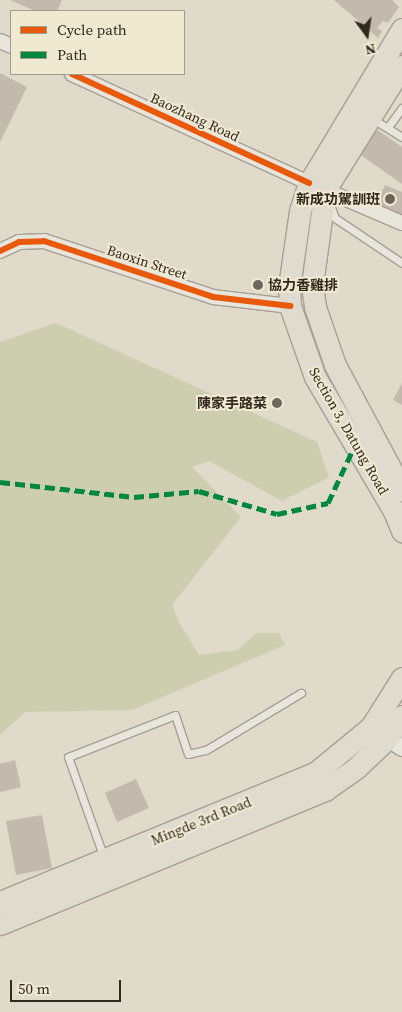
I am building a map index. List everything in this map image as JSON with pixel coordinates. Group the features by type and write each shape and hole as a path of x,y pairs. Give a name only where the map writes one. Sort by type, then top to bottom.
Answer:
{"main road":[{"name":"Section 3, Datung Road","path":"402,30 317,187 313,264 302,306 315,377 394,511 402,532"},
{"name":"Section 3, Datung Road","path":"317,187 379,122 402,66"},
{"name":"Section 3, Datung Road","path":"302,306 402,490"},
{"path":"387,738 402,678"},
{"path":"387,738 402,716"},
{"name":"Mingde 3rd Road","path":"0,902 294,784 344,753 387,738"},
{"name":"Mingde 3rd Road","path":"0,924 302,802 356,768 387,738"}],"street":[{"name":"Baozhang Road","path":"74,75 317,187 402,223"},
{"name":"Baoxin Street","path":"0,251 19,242 44,241 213,297 302,306"}],"lane":[{"path":"402,108 379,122 402,138"},
{"path":"317,187 335,218 402,263"},
{"path":"105,860 68,757 175,715 188,754 206,750 301,693"}],"green space":[{"path":"56,323 317,442 329,477 282,501 209,461 192,467 241,517 172,605 179,622 199,655 238,650 256,633 279,633 285,645 132,710 25,712 0,735 0,342"}],"building":[{"path":"10,0 62,0 57,10 33,10"},
{"path":"334,0 392,0 399,7 388,23 383,21 377,28 382,31 378,38"},
{"path":"0,73 27,87 0,142"},
{"path":"376,129 402,147 402,184 358,153"},
{"name":"新成功駕訓班","path":"385,185 402,192 402,217 376,205"},
{"path":"402,383 402,405 393,400"},
{"path":"15,760 21,787 0,792 0,764"},
{"path":"136,779 149,808 117,822 105,793"},
{"path":"42,815 52,868 16,875 6,821"}],"marked path":[{"path":"0,482 134,497 199,491 277,514 328,503 355,445"}],"cycle path":[{"path":"74,75 309,183"},
{"path":"0,251 19,242 44,241 213,297 290,306"}],"place":[{"name":"新成功駕訓班","path":"390,199"},
{"name":"協力香雞排","path":"258,285"},
{"name":"陳家手路菜","path":"277,403"}]}
